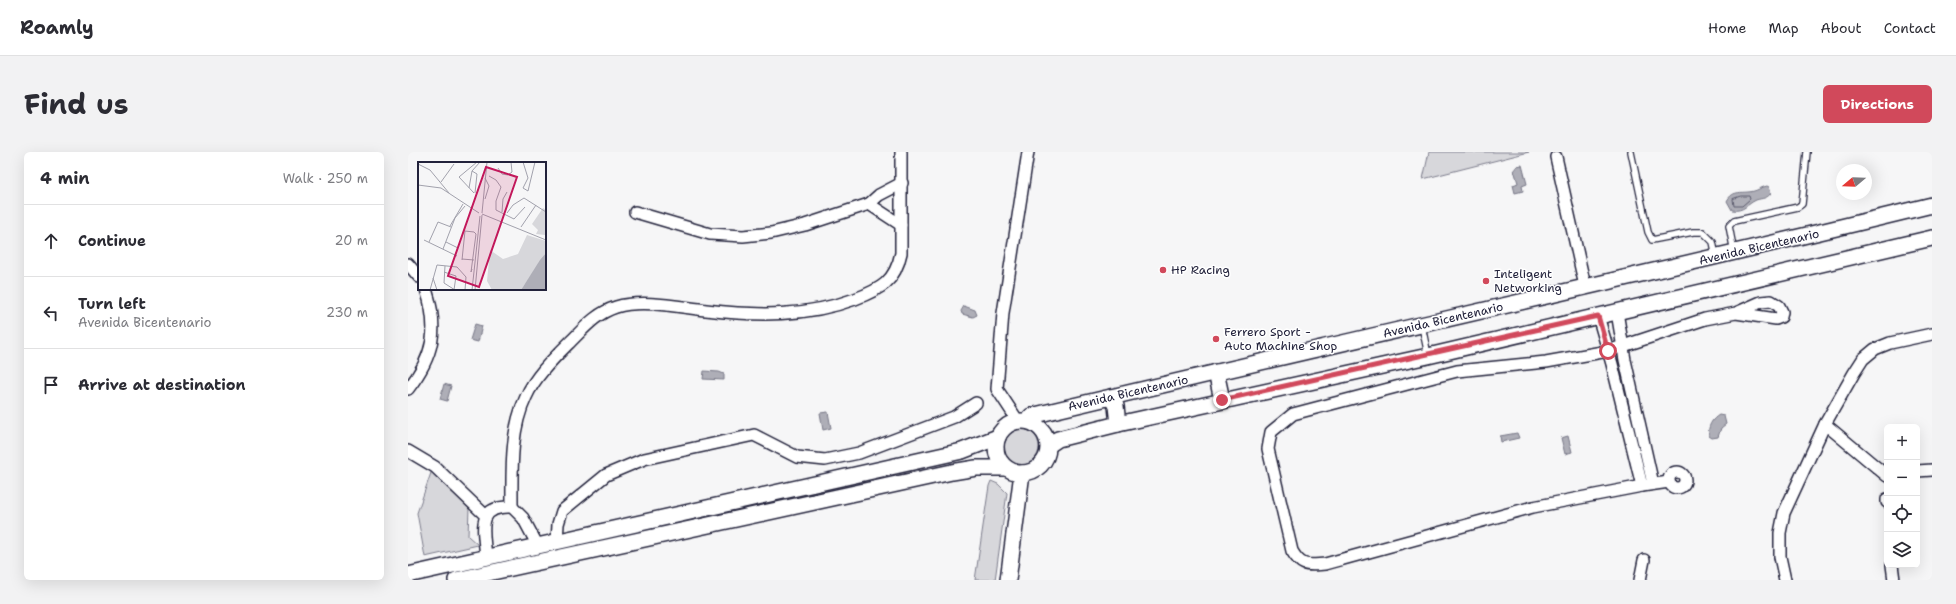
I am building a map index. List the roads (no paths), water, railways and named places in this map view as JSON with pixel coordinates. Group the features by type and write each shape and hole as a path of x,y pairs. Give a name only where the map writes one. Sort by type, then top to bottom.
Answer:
{"street":[{"path":"538,546 523,518 512,507 517,424 526,397 538,378 564,348 586,326 604,311 635,304 766,314 801,313 823,309 866,295 886,284 898,270 901,253 901,152"},
{"path":"1022,421 997,389 1003,313 1028,152"},
{"path":"1556,157 1585,286"},
{"path":"635,212 710,234 744,236 770,233 805,224 869,204 879,195 902,183"},
{"path":"869,204 901,224"},
{"name":"Avenida Bicentenario","path":"1022,421 1031,416 1216,372 1422,326 1585,286 1717,257 1932,205"},
{"path":"1048,446 1058,440 1118,424 1428,356 1932,238"},
{"path":"408,264 418,276"},
{"path":"408,389 421,372 430,354 434,332 432,307 426,290"},
{"path":"1617,312 1647,485"},
{"path":"1669,482 1533,507 1325,564 1305,565 1297,560 1292,551 1268,449 1271,432 1293,414 1457,371 1546,362 1608,351 1705,319 1736,313"},
{"path":"1598,316 1647,485"},
{"path":"1785,580 1780,557 1780,533 1784,513 1825,424 1863,359 1875,349 1890,342 1932,334"},
{"path":"1216,372 1222,400"},
{"path":"1111,397 1116,406 1118,424"},
{"path":"557,542 558,524 562,511 606,475 644,459 754,435 797,457 825,460 859,453 954,417 976,403"},
{"path":"456,580 952,472 976,468 1006,468 1022,473 1030,472 1044,462 1048,454 1047,437 1035,424 1022,421 1003,429 998,437 997,453 1000,461 1006,468"},
{"path":"1825,424 1884,473"},
{"path":"408,575 962,451 998,437"},
{"path":"408,451 435,467 486,515"},
{"path":"1920,471 1932,470"},
{"path":"1008,580 1022,473"},
{"path":"486,557 483,528 486,515 492,509 512,507"},
{"path":"1640,580 1644,560"},
{"path":"1892,568 1894,580"}],"lane":[{"path":"1631,152 1648,232 1652,240 1693,232 1703,232 1713,242 1717,257"},
{"path":"1734,253 1729,226 1734,221 1798,207 1802,204 1807,152"},
{"path":"1422,326 1428,356"}],"water":[{"path":"1522,165 1527,184 1522,186 1523,191 1515,193 1513,185 1518,183 1513,171 1517,166"},
{"path":"1767,186 1769,187 1771,193 1769,195 1756,200 1740,210 1732,210 1727,201 1729,197 1735,193 1750,192"},
{"path":"964,306 975,310 977,315 973,317 962,314 961,311"},
{"path":"475,324 482,326 478,342 470,340"},
{"path":"704,371 719,372 724,374 724,380 703,379"},
{"path":"444,384 451,386 447,401 440,399"},
{"path":"828,412 831,428 823,430 820,413"},
{"path":"1719,415 1724,416 1726,424 1721,428 1718,437 1712,438 1709,436 1709,426"},
{"path":"1517,433 1519,438 1501,442 1500,436"},
{"path":"1568,436 1572,452 1565,454 1561,438"}],"place":[{"name":"HP Racing","path":"1163,270"},
{"name":"Inteligent Networking","path":"1486,281"},
{"name":"Ferrero Sport - Auto Machine Shop","path":"1216,339"}]}
